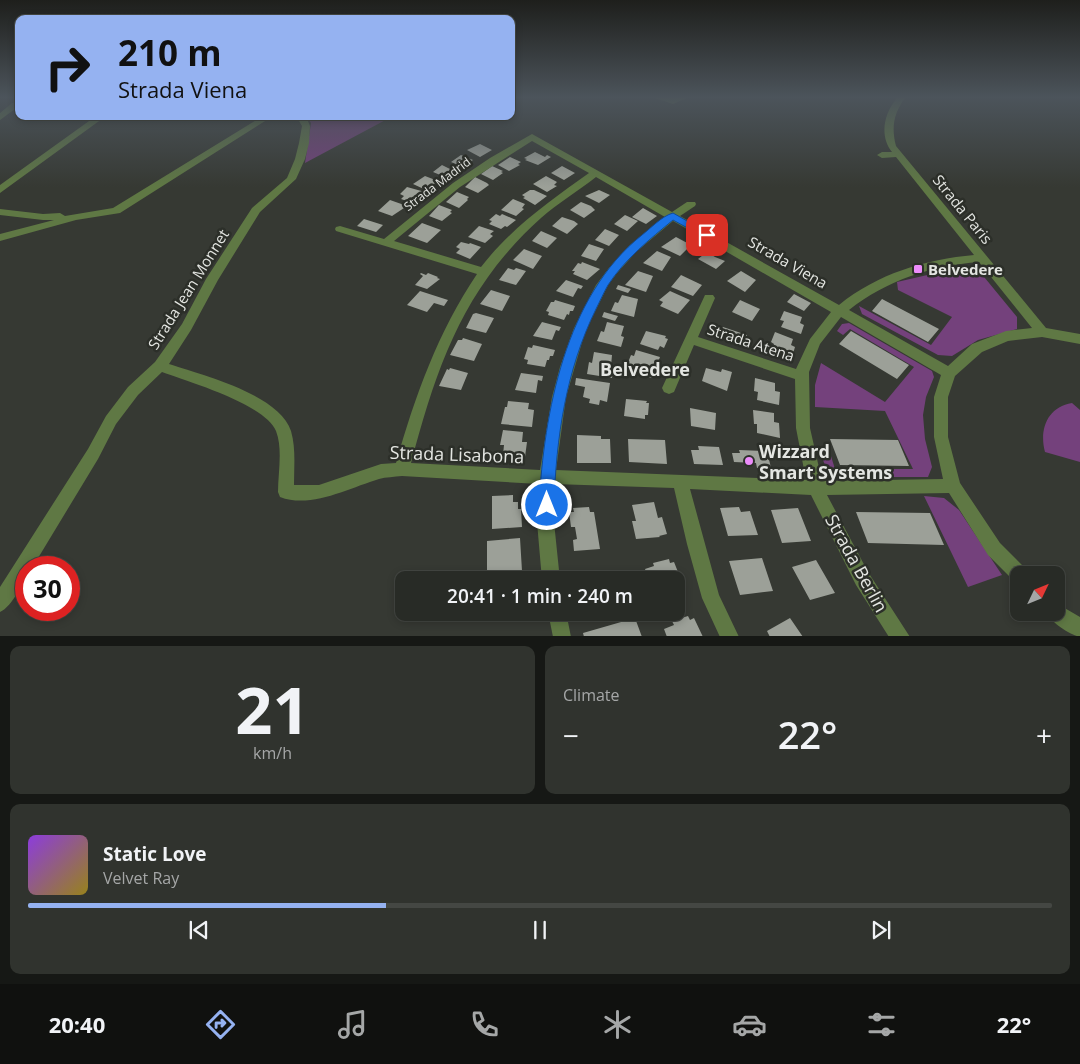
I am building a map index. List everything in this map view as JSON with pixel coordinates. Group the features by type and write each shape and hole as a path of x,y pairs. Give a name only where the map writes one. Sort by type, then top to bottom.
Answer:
{"street":[{"path":"0,190 86,128"},
{"path":"0,238 75,218 116,211 249,128"},
{"name":"Strada Jean Monnet","path":"0,603 93,454 110,420 133,391 160,366 187,327 212,279 256,210 291,179 300,159 306,128"},
{"name":"Strada Paris","path":"888,128 889,137 898,154 1042,332"},
{"name":"Strada Viena","path":"532,137 949,373"},
{"name":"Strada Madrid","path":"387,242 418,212 449,188 490,160 532,137"},
{"path":"882,155 898,154"},
{"path":"402,469 419,406 460,311 484,272 538,215 568,191 596,173"},
{"path":"549,571 547,477 559,394 576,338 604,283 636,245 673,216 692,204"},
{"path":"0,212 43,217 72,215 75,218"},
{"path":"340,229 484,272"},
{"path":"839,310 879,284 908,272 933,265 981,258"},
{"name":"Strada Atena","path":"669,388 709,298"},
{"name":"Strada Berlin","path":"839,310 821,330 804,366 801,411 803,441 815,488 850,559 901,636"},
{"path":"1011,566 994,549 953,486 942,437 941,397 949,373 977,348 1006,336 1042,332 1080,339"},
{"name":"Strada Atena","path":"690,339 802,376"},
{"name":"Strada Lisabona","path":"160,366 223,388 251,401 274,418 283,429 286,492 319,492 381,471 402,469 815,488 953,486"},
{"path":"680,481 695,544 711,598 730,636"},
{"path":"1065,618 1080,628"},
{"path":"560,621 562,636"}],"shaded area":[{"path":"310,128 371,128 305,163"},
{"path":"962,267 980,272 1017,317 1017,329 978,340 952,356 938,355 862,314 859,306 931,345 952,317 898,290 897,282"},
{"path":"849,323 932,371 934,377 926,397 923,415 925,439 932,467 928,477 840,477 826,468 820,452 830,453 835,469 913,469 885,411 815,407 815,385 821,363 885,402 914,367 850,329 843,335 837,331 842,324"},
{"path":"1072,403 1080,410 1080,462 1045,452 1043,444 1044,428 1051,414 1063,405"},
{"path":"924,496 944,498 959,510 1002,575 968,587"}],"building":[{"path":"480,144 492,150 480,157 467,150"},
{"path":"535,152 545,157 547,155 551,157 538,165 525,160 527,159 524,158"},
{"path":"461,155 473,160 463,167 451,162"},
{"path":"510,157 521,162 518,164 520,165 509,171 498,165"},
{"path":"442,165 454,171 445,177 433,172"},
{"path":"492,166 503,171 493,180 481,174"},
{"path":"562,166 575,173 564,180 551,173"},
{"path":"425,176 438,181 426,190 413,184"},
{"path":"546,176 557,182 554,185 557,186 547,192 533,184"},
{"path":"475,177 489,185 478,193 465,187"},
{"path":"407,187 425,192 410,202 401,199 404,196 400,194"},
{"path":"530,190 547,196 535,205 523,198 525,197 522,195"},
{"path":"599,190 610,195 599,203 585,196"},
{"path":"457,192 469,197 459,208 446,202"},
{"path":"513,199 525,204 522,208 524,209 516,216 501,210"},
{"path":"390,200 407,206 392,216 378,211"},
{"path":"581,202 595,210 584,218 570,210"},
{"path":"439,205 452,210 450,212 452,213 442,221 429,216"},
{"path":"643,208 657,216 646,224 632,217"},
{"path":"496,214 500,216 502,214 516,220 501,229 489,224 492,221 489,220"},
{"path":"625,215 638,221 627,231 614,224"},
{"path":"562,217 578,224 567,234 552,226"},
{"path":"364,219 383,225 376,232 357,226"},
{"path":"422,223 441,230 427,243 408,236"},
{"path":"479,226 494,231 490,234 493,236 485,243 468,237"},
{"path":"605,229 619,235 609,246 595,240"},
{"path":"541,231 557,238 547,248 532,241"},
{"path":"676,237 691,245 680,256 661,247"},
{"path":"461,242 481,247 470,259 456,253 460,249 456,247"},
{"path":"589,244 604,249 596,261 581,256"},
{"path":"524,249 542,256 533,269 513,260"},
{"path":"657,251 671,257 662,271 643,263"},
{"path":"707,252 725,261 716,269 698,259"},
{"path":"582,262 600,269 587,280 573,274 575,271 572,271 578,263 581,264"},
{"path":"508,268 526,271 516,285 499,280"},
{"path":"638,271 653,276 646,292 625,285"},
{"path":"741,271 756,280 745,292 727,281"},
{"path":"421,273 426,275 428,273 440,279 427,289 415,285 423,276"},
{"path":"681,275 702,285 693,296 671,287"},
{"path":"566,280 583,286 581,289 578,288 573,297 556,291"},
{"path":"618,285 631,289 628,293 616,289"},
{"path":"491,290 510,296 502,311 480,304"},
{"path":"420,291 448,300 444,306 434,303 427,312 407,305"},
{"path":"670,291 690,300 678,314 660,306 663,302 659,300"},
{"path":"794,294 811,303 804,311 787,302"},
{"path":"622,295 638,299 634,317 611,311 615,302 618,303"},
{"path":"882,299 939,329 928,342 872,311"},
{"path":"555,300 575,306 573,311 570,311 569,315 567,314 564,320 548,315 549,312 546,311 551,302"},
{"path":"740,300 760,309 752,321 732,312"},
{"path":"784,311 802,317 800,323 804,325 801,334 781,327 784,321 780,320"},
{"path":"604,312 618,316 615,321 602,317"},
{"path":"476,313 494,318 486,333 466,328 473,314"},
{"path":"542,322 561,327 559,331 556,330 552,340 533,336"},
{"path":"607,322 624,326 621,336 624,337 621,347 597,341 601,331 604,332"},
{"path":"723,327 747,335 742,346 732,342 731,344 719,336"},
{"path":"646,331 666,336 665,338 668,339 664,348 660,346 658,350 640,344"},
{"path":"851,331 909,365 897,379 839,344"},
{"path":"775,332 793,339 791,345 795,347 792,357 772,350 774,344 771,342"},
{"path":"463,338 482,344 474,361 450,355 458,340"},
{"path":"533,345 555,350 553,356 550,356 549,360 547,360 545,367 527,364 528,360 524,359 528,347 532,348"},
{"path":"636,350 660,357 652,378 625,370 631,355 634,356"},
{"path":"594,352 612,355 611,366 614,366 612,378 587,374 589,362 592,363"},
{"path":"450,368 468,373 461,390 439,386 447,369 449,370"},
{"path":"706,368 721,372 722,369 732,372 727,391 702,381"},
{"path":"521,373 543,376 542,381 538,380 536,393 515,390"},
{"path":"576,378 610,383 607,402 600,400 599,405 589,403 590,399 583,397 585,387 575,385"},
{"path":"755,378 775,383 775,391 780,392 779,405 757,400 758,392 754,391"},
{"path":"626,399 647,401 646,403 649,403 648,415 645,415 645,419 624,416"},
{"path":"508,401 529,403 528,409 534,410 532,427 501,424"},
{"path":"690,408 716,413 715,430 691,426"},
{"path":"753,410 774,413 774,422 779,423 780,438 757,433 757,424 754,424"},
{"path":"503,430 523,432 522,442 527,442 525,457 503,455 504,445 500,445"},
{"path":"577,435 601,436 601,439 610,439 611,463 577,463"},
{"path":"628,439 665,440 667,464 629,462"},
{"path":"830,439 898,440 909,466 840,465"},
{"path":"698,446 719,447 723,465 694,464 691,450 699,450"},
{"path":"739,450 767,451 771,468 757,468 756,463 734,462 732,453 740,453"},
{"path":"513,495 513,502 518,502 518,509 521,509 522,527 492,529 492,496"},
{"path":"654,502 658,518 662,517 667,534 660,537 636,539 632,521 636,521 632,505"},
{"path":"589,507 590,512 594,512 600,549 574,551 573,540 577,539 575,527 571,527 569,512 574,512 573,508"},
{"path":"739,507 741,512 750,511 758,535 728,536 720,508"},
{"path":"798,508 811,541 782,543 771,510"},
{"path":"856,512 930,513 944,545 868,543"},
{"path":"520,538 522,571 487,571 487,541"},
{"path":"762,558 773,591 740,595 729,561"},
{"path":"669,559 670,563 674,562 678,571 646,571 645,569 654,566 653,563"},
{"path":"816,560 835,593 810,600 792,567"},
{"path":"688,616 690,620 694,618 703,636 667,636 664,629 674,625 672,621 685,621 685,617"},
{"path":"790,618 802,636 770,636 767,631"},
{"path":"625,621 636,621 642,636 584,636 583,633"}],"place":[{"name":"Belvedere","path":"918,269"},
{"name":"Wizzard Smart Systems","path":"749,461"}],"district":[{"name":"Belvedere","path":"645,369"}],"route":[{"path":"547,505 548,467 559,394 576,338 604,283 636,245 673,216 707,235"}]}
